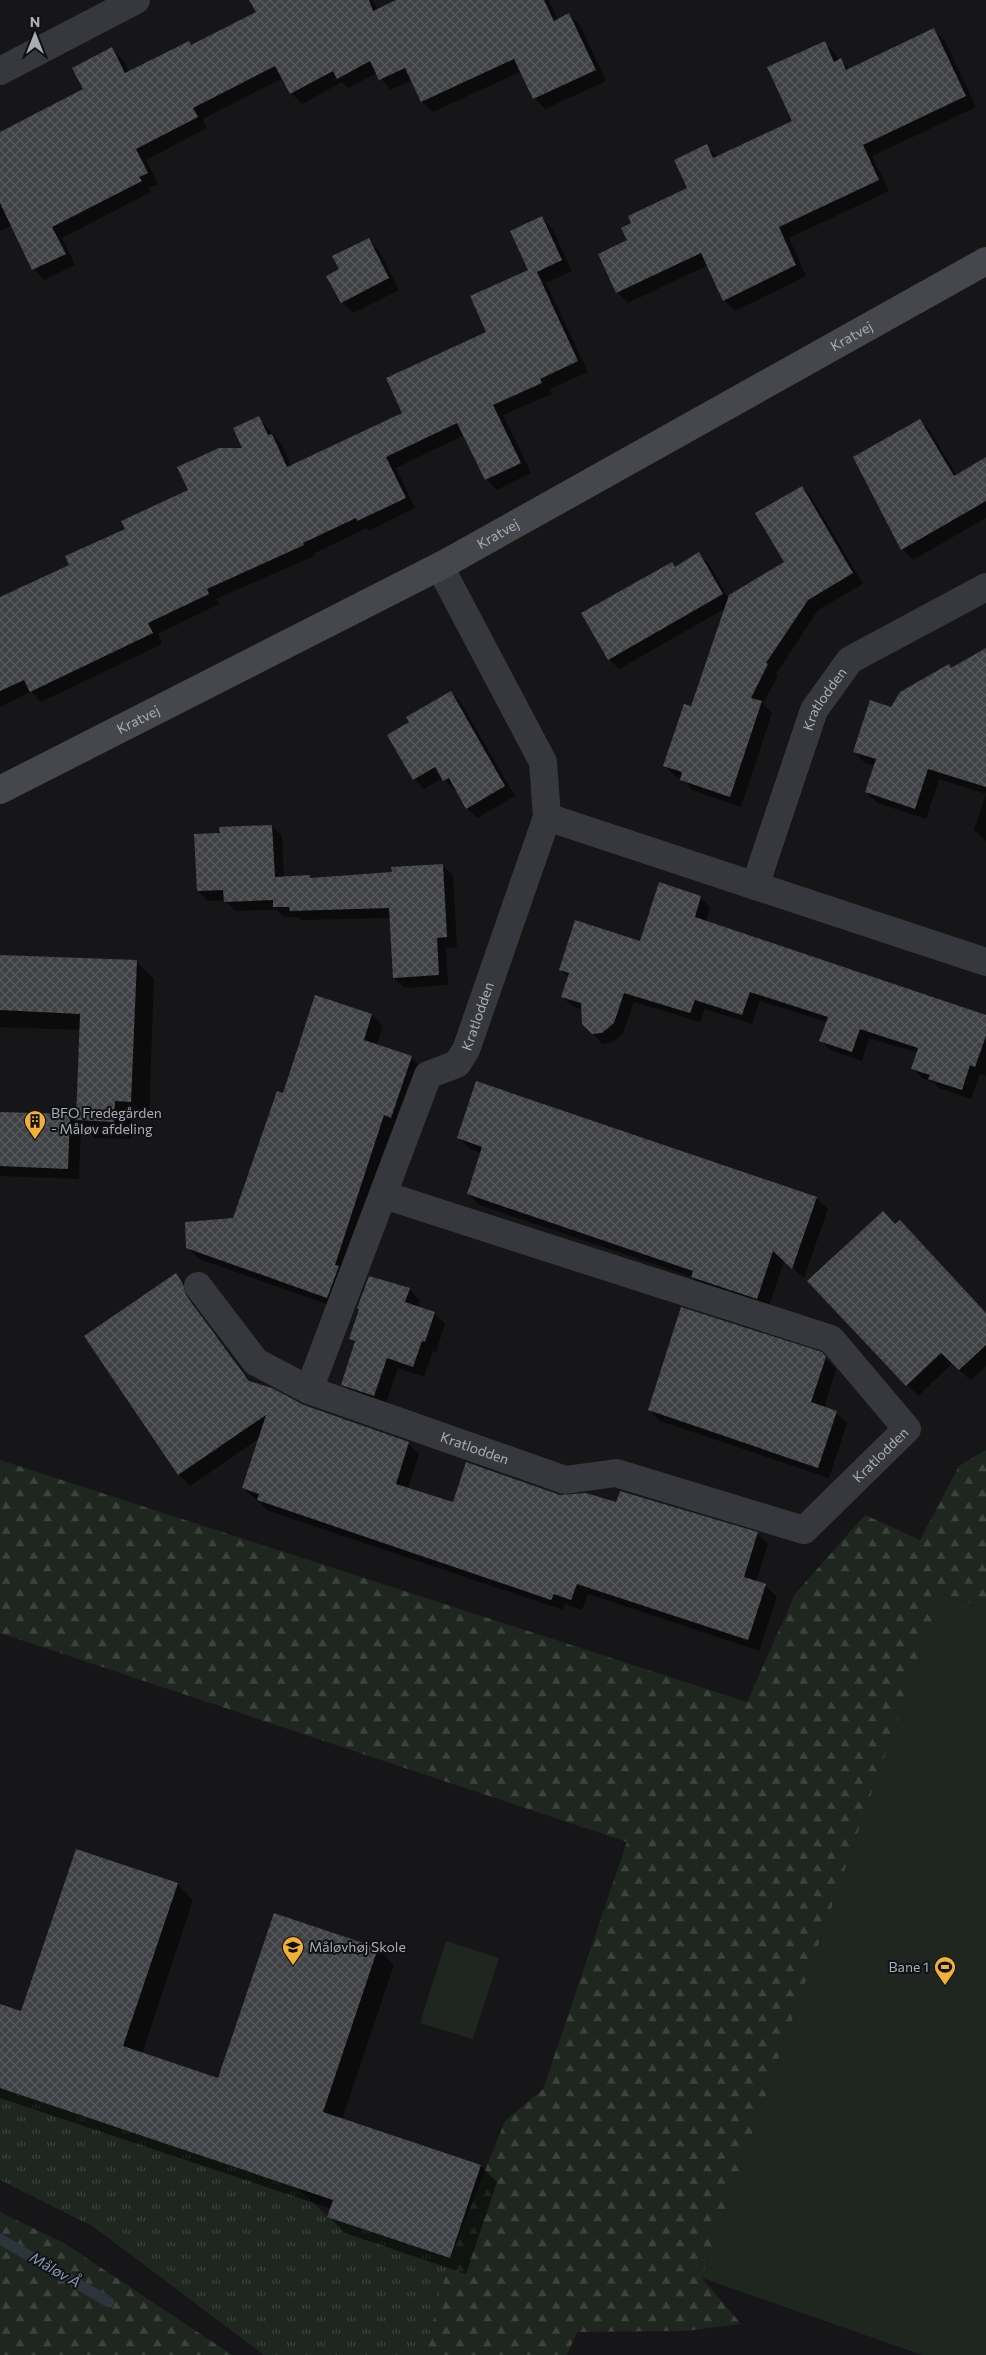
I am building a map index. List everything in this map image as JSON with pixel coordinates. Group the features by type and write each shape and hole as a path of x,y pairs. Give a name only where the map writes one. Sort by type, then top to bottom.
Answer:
{"street":[{"path":"0,71 136,0"},
{"name":"Kratvej","path":"0,790 440,567 986,261"},
{"name":"Kratlodden","path":"309,1390 428,1075 457,1064 466,1050 547,817 543,762 440,567"},
{"name":"Kratlodden","path":"755,886 814,710 850,660 986,588"},
{"path":"547,817 986,962"},
{"name":"Kratlodden","path":"198,1286 256,1362 309,1390 565,1480 616,1473 804,1530 907,1429 831,1339 384,1195"}],"green space":[{"path":"986,1450 986,1609 942,1594 702,2278 741,2324 685,2331 577,2332 567,2355 424,2355 450,2258 505,2121 543,2089 627,1842 0,1633 0,1460 747,1702 795,1594 865,1515 920,1540 959,1466"},
{"path":"941,1594 986,1609 986,2355 922,2355 702,2278"},
{"path":"446,1941 499,1958 473,2039 420,2023"},
{"path":"0,2088 298,2188 328,2217 450,2258 424,2355 264,2355 94,2227 0,2180"},
{"path":"0,2212 64,2243 232,2355 0,2355"}],"building":[{"path":"249,0 369,0 373,11 396,0 544,0 554,21 569,13 596,70 533,99 514,59 421,102 405,68 379,80 370,61 337,79 333,71 290,94 275,66 193,108 198,117 136,149 148,173 139,177 142,181 52,227 66,254 32,270 0,203 0,132 83,89 72,68 112,47 125,73 189,41 191,45 256,12"},
{"path":"934,28 966,96 863,145 879,180 779,227 796,265 723,301 701,253 616,293 598,254 627,240 621,228 631,223 628,216 687,188 674,160 707,144 713,158 792,121 767,67 825,41 834,62 841,58 846,70"},
{"path":"542,216 562,260 537,272 578,361 540,379 542,383 493,405 521,463 485,480 457,423 386,457 406,498 357,521 356,518 303,543 304,545 207,589 209,594 148,623 153,633 30,692 24,680 0,691 0,597 69,565 65,556 125,529 121,521 188,490 177,467 219,448 242,448 233,428 259,416 268,435 272,434 287,467 402,413 386,378 486,332 470,296 528,270 510,231"},
{"path":"369,238 389,278 341,303 326,276 339,269 332,256"},
{"path":"920,419 954,476 986,457 986,501 901,550 853,457"},
{"path":"802,486 853,573 808,600 766,663 768,664 751,698 762,701 730,797 680,780 682,772 663,766 684,704 691,706 729,595 784,562 755,513"},
{"path":"699,552 723,594 608,660 581,613 672,562 675,567"},
{"path":"986,648 986,787 928,769 915,809 865,792 876,759 853,752 870,700 891,707 900,692 949,664 951,668"},
{"path":"451,691 505,786 466,809 449,778 443,781 435,767 413,780 387,735 409,722 406,717"},
{"path":"272,825 275,877 310,875 310,878 392,872 391,867 443,864 447,937 437,938 439,975 393,978 389,908 290,911 289,907 273,907 273,900 224,902 223,890 197,891 194,834 220,833 219,827"},
{"path":"659,882 701,896 695,917 986,1015 986,1036 975,1067 970,1065 962,1090 928,1079 930,1075 911,1069 918,1048 860,1029 852,1052 819,1041 828,1017 750,992 742,1015 695,1000 690,1013 624,993 614,1023 602,1033 592,1034 582,1024 581,1003 561,997 569,973 559,970 575,920 640,941"},
{"path":"0,955 137,960 131,1102 115,1101 114,1122 76,1120 80,1014 0,1010"},
{"path":"315,995 372,1014 364,1040 412,1056 391,1118 384,1115 335,1265 339,1266 327,1298 186,1248 185,1222 233,1218 277,1091 283,1093"},
{"path":"476,1081 817,1197 792,1269 773,1251 757,1299 691,1277 693,1271 467,1194 482,1147 457,1138"},
{"name":"BFO Fredegården - Måløv afdeling","path":"0,1112 70,1114 68,1169 0,1166"},
{"path":"883,1211 895,1224 900,1220 986,1313 986,1345 959,1370 941,1353 906,1386 807,1281"},
{"path":"176,1273 183,1284 186,1295 249,1381 272,1388 304,1405 409,1442 396,1484 453,1502 466,1462 560,1495 586,1493 616,1502 620,1491 758,1532 744,1577 766,1584 748,1640 577,1584 571,1600 554,1594 551,1600 257,1500 259,1494 242,1488 266,1415 178,1475 84,1336"},
{"path":"369,1276 410,1288 405,1302 435,1312 425,1342 422,1341 413,1367 387,1358 374,1396 341,1385 355,1341 349,1339 359,1309 357,1308"},
{"path":"681,1307 822,1352 826,1357 811,1402 837,1411 818,1468 648,1410"},
{"path":"76,1849 178,1883 123,2046 218,2078 274,1913 378,1948 323,2112 481,2165 450,2258 327,2217 333,2200 0,2088 0,2004 21,2011"}],"waterway":[{"name":"Måløv Å","path":"0,2239 109,2302"}],"place":[{"name":"BFO Fredegården - Måløv afdeling","path":"35,1140"},
{"name":"Måløvhøj Skole","path":"293,1966"},
{"name":"Bane 1","path":"945,1986"}]}
